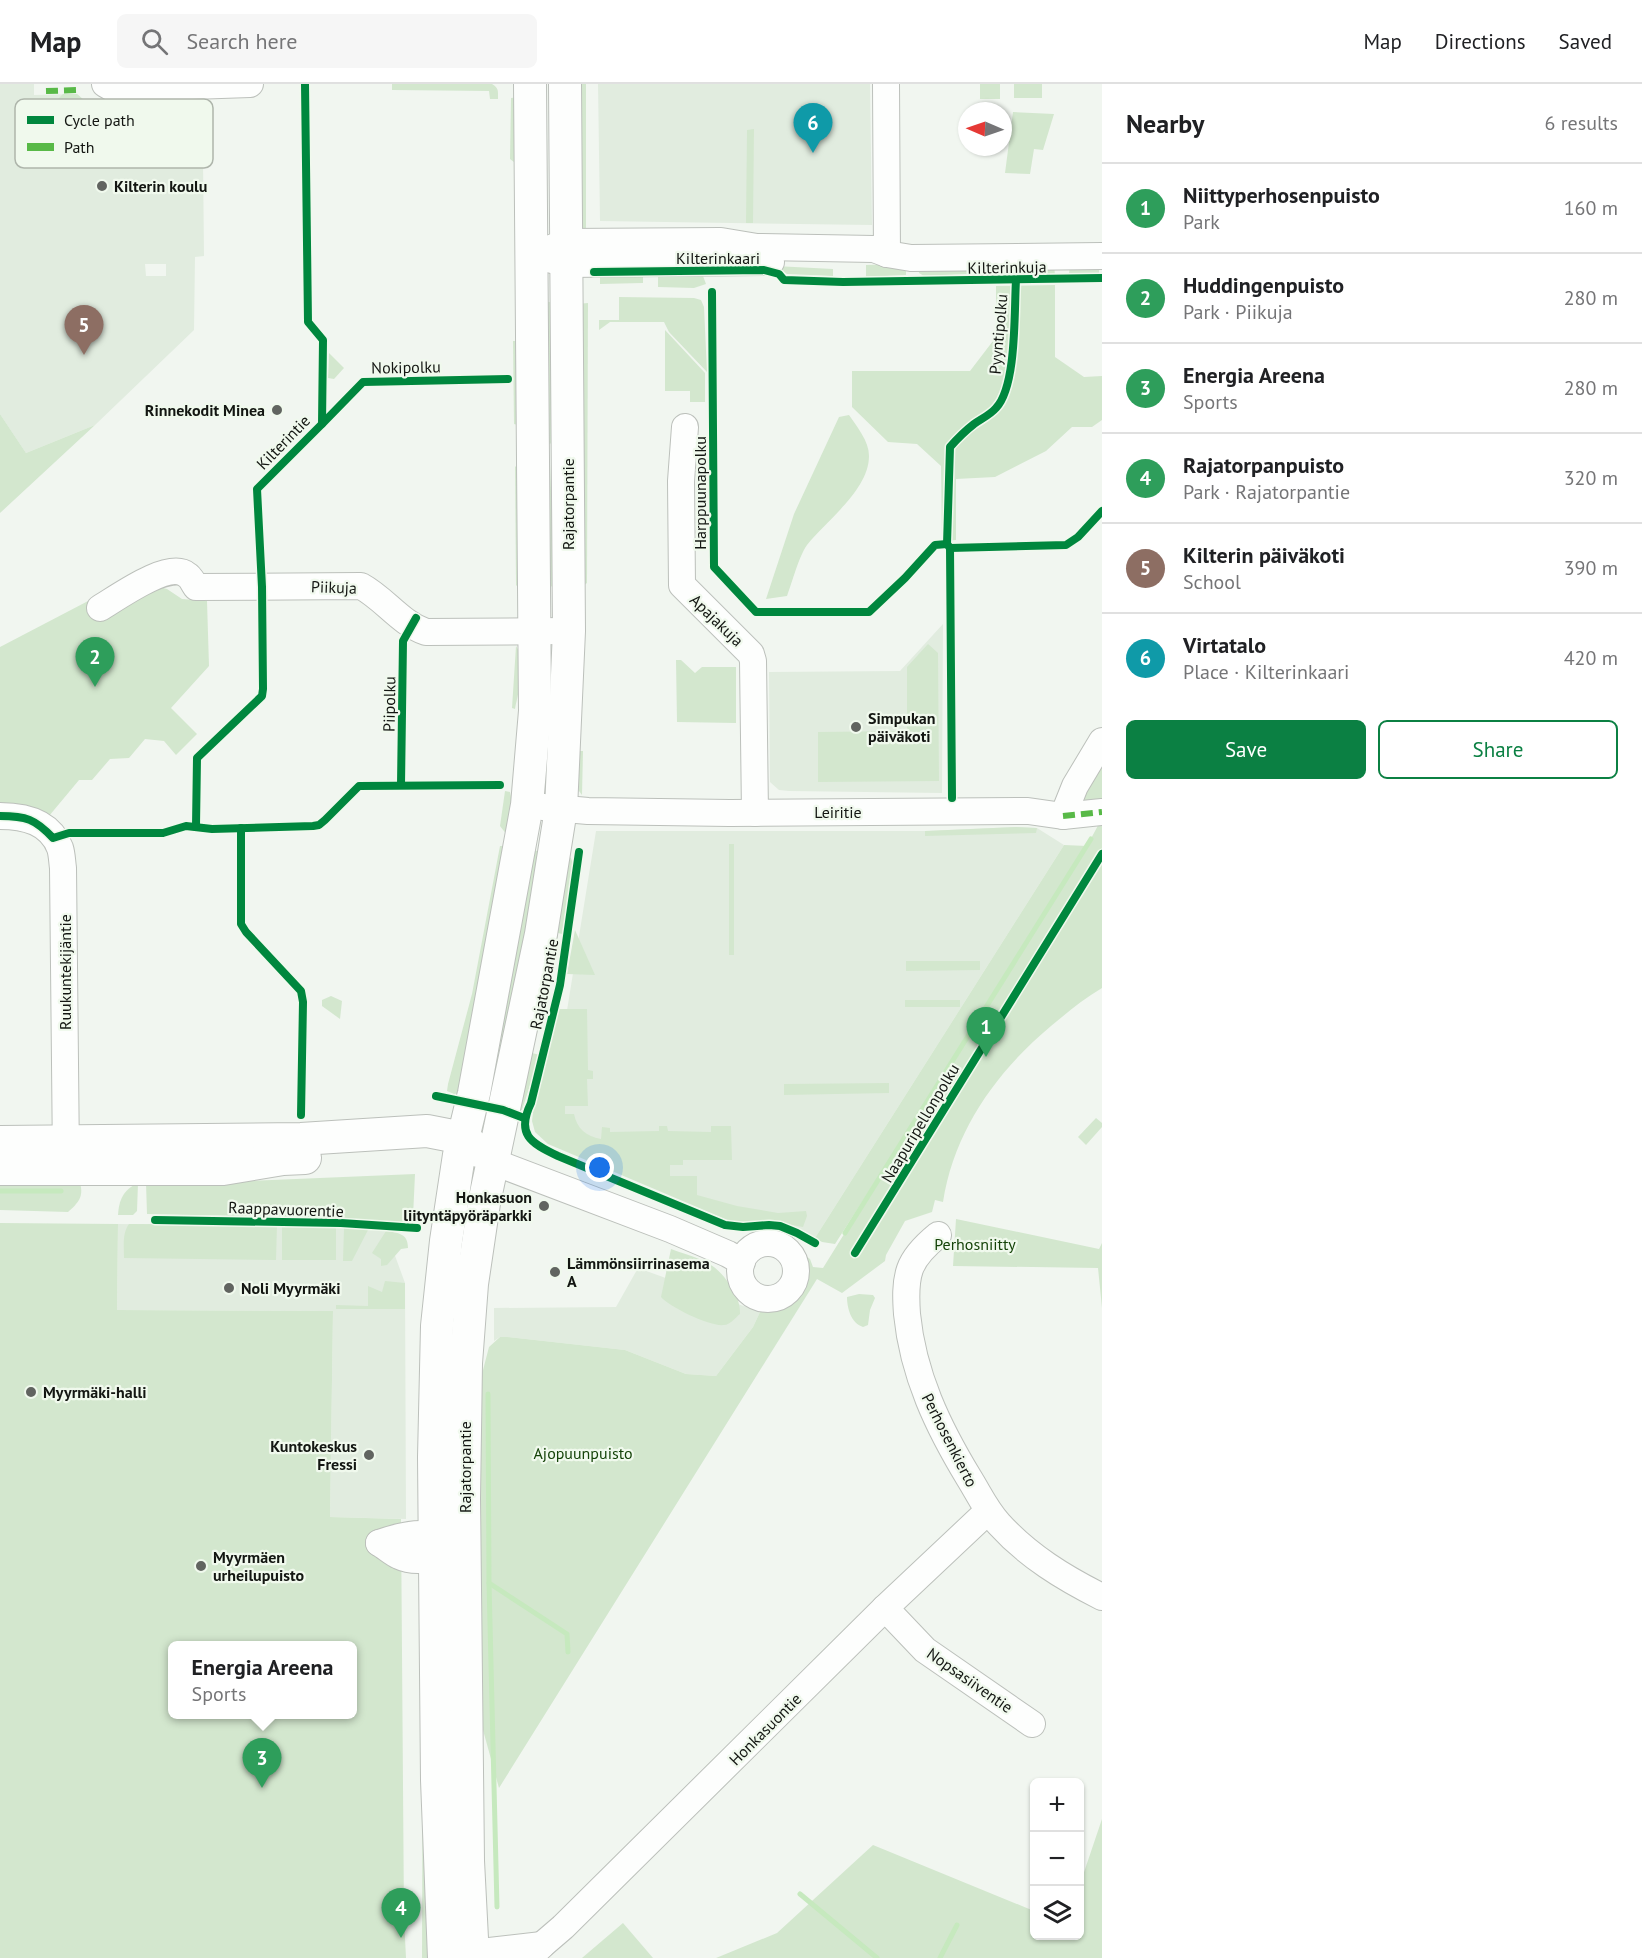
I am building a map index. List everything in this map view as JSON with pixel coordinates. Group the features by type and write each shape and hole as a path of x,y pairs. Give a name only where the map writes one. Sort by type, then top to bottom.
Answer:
{"main road":[{"name":"Rajatorpantie","path":"464,1957 437,1780 434,1456 437,1326 446,1242 461,1147 474,1094 528,805 535,711 530,84"},
{"name":"Rajatorpantie","path":"464,1957 468,1889 465,1421 468,1323 477,1245 491,1161 541,934 561,809 569,631 565,84"},
{"path":"0,1169 66,1155 428,1131 491,1161"},
{"path":"0,1142 66,1155"}],"street":[{"path":"105,84 112,88 250,84"},
{"path":"886,84 887,254"},
{"name":"Kilterinkaari","path":"532,255 567,253 874,260 887,254"},
{"name":"Kilterinkuja","path":"887,254 911,258 1102,256"},
{"name":"Apajakuja","path":"685,427 681,481 682,585 751,654 753,660 755,813"},
{"name":"Piikuja","path":"100,608 156,575 177,571 187,574 196,586 361,586 374,593 411,626 426,632 569,631"},
{"path":"1063,816 1075,786 1102,741"},
{"name":"Leiritie","path":"528,805 588,811 1028,812 1063,816 1102,812"},
{"name":"Ruukuntekijäntie","path":"0,816 19,816 40,824 60,848 63,868 65,934 66,1155"},
{"path":"491,1161 670,1229 742,1262"},
{"name":"Perhosenkierto","path":"938,1234 914,1259 907,1279 908,1326 920,1381 931,1409 988,1511 1030,1553 1061,1576 1102,1597"},
{"name":"Honkasuontie","path":"464,1957 535,1951 563,1927 793,1702 885,1608 988,1511"},
{"path":"435,1546 465,1543"},
{"name":"Nopsasiiventie","path":"885,1608 925,1650 1032,1724"}],"shaded area":[{"path":"0,84 34,84 34,95 77,94 83,99 15,99 15,168 203,168 204,256 195,257 194,330 95,425 26,453 0,414","holes":["145,264 166,264 166,276 146,276"]},
{"path":"598,84 870,84 872,225 600,221"},
{"name":"Simpukan päiväkoti","path":"943,624 942,793 789,791 779,790 770,782 769,672 900,671"},
{"path":"1037,828 1064,845 815,1238 754,1225 561,1145 548,1128 596,831 929,831"},
{"path":"118,1224 336,1226 386,1231 405,1283 406,1519 330,1517 333,1311 117,1310"},
{"path":"638,1268 760,1312 753,1327 716,1376 686,1374 625,1350 507,1337 500,1337 494,1341 494,1308 616,1307"}],"green space":[{"path":"392,84 492,84 498,90 498,99 490,99 489,91 392,90"},
{"path":"573,84 586,84 586,233 577,232"},
{"path":"980,84 1000,84 1000,99 980,99"},
{"path":"1014,84 1042,84 1042,98 1014,98"},
{"path":"63,94 77,94 82,99 58,99"},
{"path":"520,97 519,166 510,159 511,98"},
{"path":"1013,112 1054,114 1043,150 1034,149 1030,174 1005,173 1007,156 1012,156"},
{"path":"754,129 753,223 746,223 747,130"},
{"path":"906,264 906,275 866,277 866,265"},
{"path":"989,264 989,273 924,276 919,273 918,266"},
{"path":"1070,264 1099,264 1099,274 1069,274"},
{"path":"1054,265 1055,275 998,276 998,266"},
{"path":"775,266 833,269 833,276 787,274"},
{"path":"600,276 643,276 643,283 600,284"},
{"path":"658,276 703,276 706,284 694,288 658,287"},
{"path":"1055,285 1055,357 1084,377 1102,376 1102,420 1092,427 1072,427 1046,451 995,477 956,479 956,540 942,541 941,466 917,444 888,442 852,407 852,371 970,371 996,337 996,286"},
{"path":"619,297 701,300 704,307 707,372 669,332 664,322 610,322 599,330 599,320 619,320"},
{"path":"543,302 557,302 555,442 549,444 546,443"},
{"path":"588,303 587,583 583,586 577,304"},
{"path":"665,330 705,373 705,402 690,402 690,391 665,391"},
{"path":"513,341 523,341 518,425 514,424"},
{"path":"329,353 344,368 334,379 328,378"},
{"path":"0,414 26,453 95,425 0,513"},
{"path":"849,415 862,434 868,450 867,469 862,481 845,504 807,545 798,563 787,596 766,599 794,514 839,417"},
{"path":"518,464 520,590 516,585 515,467"},
{"path":"545,464 550,465 551,490 559,508 554,587 546,585"},
{"path":"160,587 182,599 207,601 209,666 171,708 197,734 176,755 164,741 145,739 129,758 110,759 92,780 79,780 49,816 31,808 0,805 0,647 90,600"},
{"path":"928,644 938,653 939,781 818,782 818,732 907,731 907,667"},
{"path":"516,646 522,668 515,709 512,708"},
{"path":"676,660 681,660 695,673 702,667 736,667 736,723 677,722"},
{"path":"576,751 583,751 582,795 576,787"},
{"path":"1102,756 1102,800 1084,802 1079,799"},
{"path":"505,791 510,792 513,807 507,835 500,826"},
{"name":"Ajopuunpuisto","path":"1102,818 1102,988 1051,1026 1012,1063 996,1083 980,1105 957,1151 943,1202 935,1200 932,1212 905,1221 885,1261 842,1293 817,1279 499,1788 483,1730 478,1611 475,1390 489,1347 500,1337 507,1337 625,1350 686,1374 716,1376 753,1327 760,1312 788,1305 803,1292 808,1271 806,1256 813,1267 823,1268 936,1086 835,1244 822,1242 815,1238 1064,845 1087,846"},
{"path":"1037,828 1036,833 925,836 925,831"},
{"path":"729,844 734,844 734,955 729,955"},
{"path":"500,846 507,846 461,1093 454,1094 447,1091 448,1084 472,994"},
{"path":"531,850 544,852 495,1103 488,1101 500,1043 501,1010"},
{"path":"567,856 571,858 573,864 562,934 558,933 555,962 550,961"},
{"path":"575,930 595,975 567,974"},
{"path":"906,961 980,961 980,970 906,971"},
{"path":"331,996 342,1001 340,1019 322,1006 322,1000"},
{"path":"905,1000 960,1000 960,1007 905,1007"},
{"path":"557,1009 587,1009 588,1070 593,1071 593,1079 587,1079 588,1106 565,1106 565,1114 574,1114 577,1124 583,1131 601,1139 602,1127 610,1128 610,1132 659,1131 659,1126 667,1126 668,1131 711,1132 711,1126 731,1126 732,1160 683,1160 683,1165 670,1165 670,1176 697,1176 697,1195 737,1206 778,1213 806,1211 807,1216 803,1227 771,1221 742,1223 730,1221 548,1144 535,1132 532,1121 534,1103"},
{"path":"532,1053 540,1055 522,1110 514,1109"},
{"path":"889,1083 889,1093 784,1095 784,1084"},
{"path":"1096,1118 1102,1123 1102,1127 1086,1145 1078,1137"},
{"path":"0,1174 80,1183 81,1196 68,1212 0,1210"},
{"path":"415,1174 413,1217 407,1223 402,1224 339,1218 147,1214 146,1183 203,1183"},
{"path":"138,1183 137,1211 133,1215 118,1215 123,1196"},
{"name":"Perhosniitty","path":"956,1219 1099,1249 1102,1243 1102,1308 1098,1268 953,1266"},
{"name":"Myyrmäen urheilupuisto","path":"0,1223 118,1224 117,1310 333,1311 330,1517 401,1519 406,1958 0,1958"},
{"path":"129,1224 277,1225 276,1260 124,1258 124,1236"},
{"path":"282,1226 336,1226 336,1260 282,1260"},
{"path":"344,1228 368,1230 352,1261 343,1261"},
{"path":"386,1231 398,1233 404,1237 408,1248 401,1249 387,1265 381,1266 381,1259 372,1253"},
{"path":"671,1249 698,1258 719,1271 735,1293 740,1314 728,1324 718,1325 691,1316 661,1297"},
{"path":"385,1281 405,1283 405,1309 336,1309 336,1305 368,1306 368,1286 382,1292"},
{"path":"859,1294 873,1295 875,1298 870,1310 868,1325 863,1327 853,1319 847,1301 847,1297"},
{"path":"423,1586 434,1958 422,1958"},
{"path":"1102,1819 1102,1958 716,1958 777,1933 873,1845 1030,1909 1030,1940 1084,1940 1084,1872"},
{"path":"623,1923 653,1958 582,1958"}],"waterway":[{"path":"845,1233 1091,839"},
{"path":"0,1191 61,1191"},
{"path":"488,1394 489,1583 497,1907"},
{"path":"489,1583 567,1634 568,1652"},
{"path":"800,1894 877,1958"},
{"path":"940,1958 957,1925"}],"marked path":[{"path":"46,91 79,90"},
{"path":"1063,816 1102,812"}],"cycle path":[{"name":"Kilterintie","path":"196,826 197,758 262,696 262,587 257,489 322,424 323,340 308,322 305,84"},
{"path":"594,272 764,270 779,274 784,280 843,282 1102,278"},
{"name":"Pyyntipolku","path":"947,544 950,447 961,435 994,410 1003,397 1011,366 1016,280"},
{"name":"Harppuunapolku","path":"712,292 714,567 756,612 869,612 935,545 947,544 950,548 1066,545 1078,537 1102,511"},
{"name":"Nokipolku","path":"322,424 363,382 508,379"},
{"path":"950,548 952,798"},
{"name":"Piipolku","path":"401,785 403,641 416,618"},
{"path":"0,816 30,820 53,838 69,833 163,833 186,826 212,829 313,826 325,820 359,786 500,785"},
{"path":"241,828 241,924 301,991 303,1002 301,1115"},
{"path":"579,852 560,985 525,1123 528,1136 540,1147 558,1156 725,1225 780,1226 815,1243"},
{"name":"Naapuripellonpolku","path":"855,1253 1102,854"},
{"path":"436,1096 503,1110 524,1118"},
{"name":"Raappavuorentie","path":"155,1220 341,1223 417,1228"}],"place":[{"name":"Virtatalo","path":"813,153"},
{"name":"Kilterin koulu","path":"102,186"},
{"name":"Kilterin päiväkoti","path":"84,355"},
{"name":"Rinnekodit Minea","path":"277,410"},
{"name":"Huddingenpuisto","path":"95,687"},
{"name":"Simpukan päiväkoti","path":"856,727"},
{"name":"Niittyperhosenpuisto","path":"986,1057"},
{"name":"Honkasuon liityntäpyöräparkki","path":"544,1206"},
{"name":"Lämmönsiirrinasema A","path":"555,1272"},
{"name":"Noli Myyrmäki","path":"229,1288"},
{"name":"Myyrmäki-halli","path":"31,1392"},
{"name":"Kuntokeskus Fressi","path":"369,1455"},
{"name":"Myyrmäen urheilupuisto","path":"201,1566"},
{"name":"Energia Areena","path":"262,1788"},
{"name":"Rajatorpanpuisto","path":"401,1938"}]}
